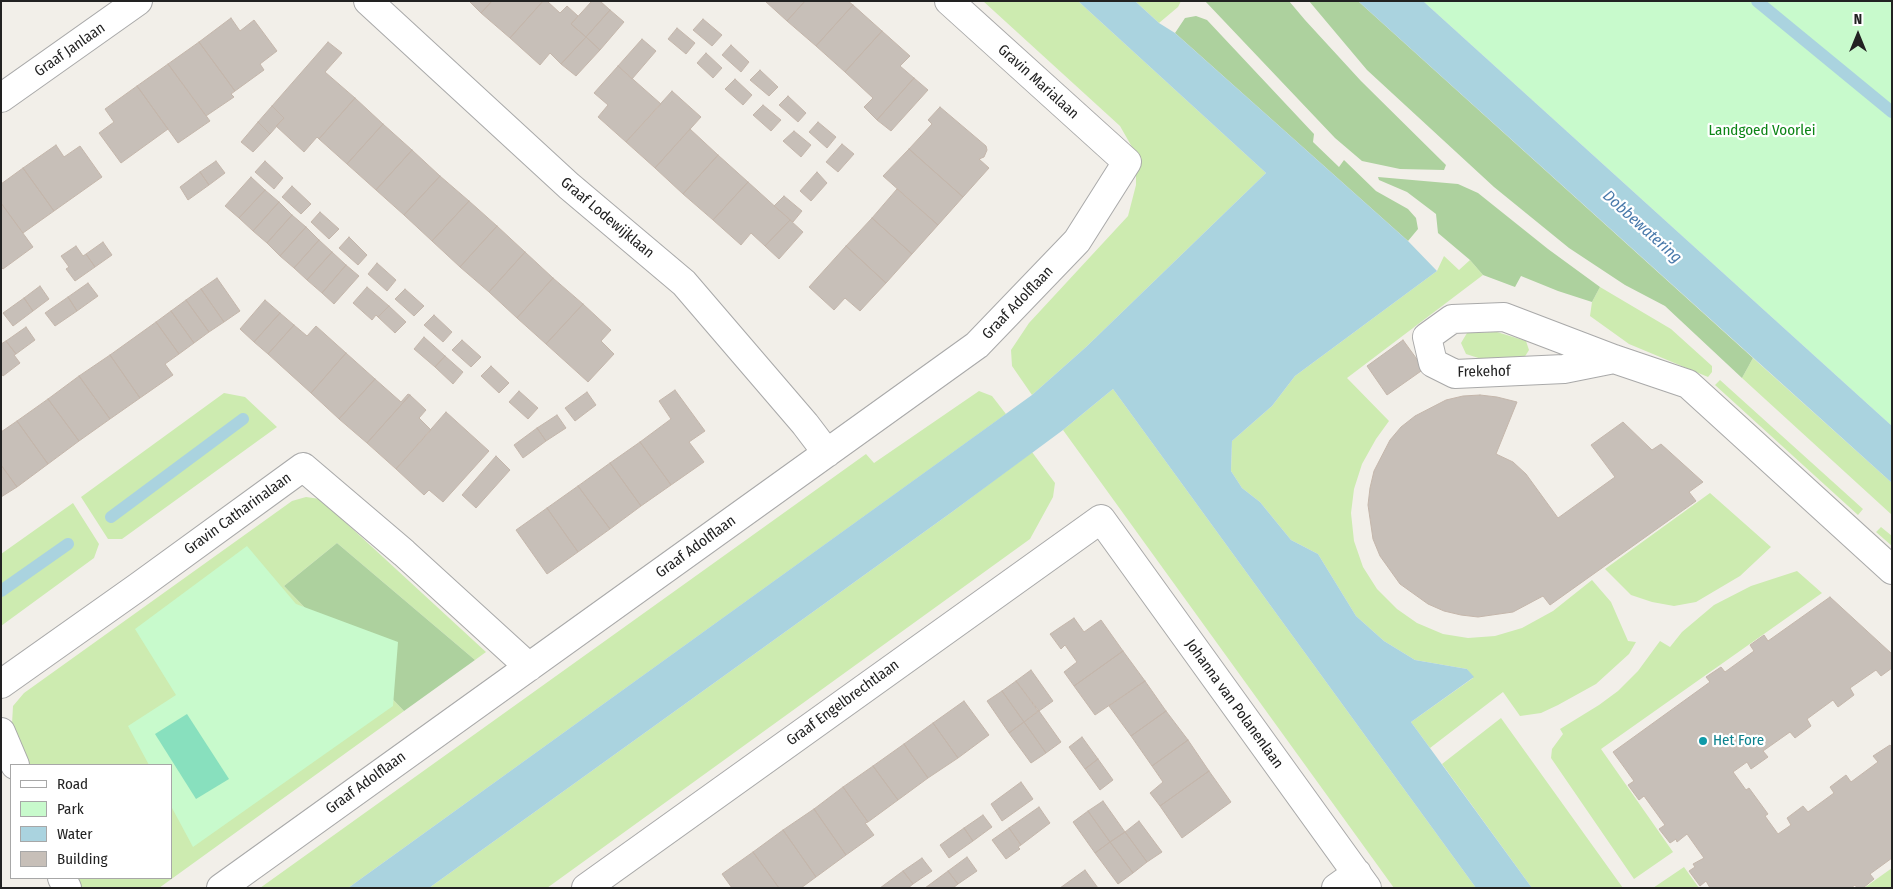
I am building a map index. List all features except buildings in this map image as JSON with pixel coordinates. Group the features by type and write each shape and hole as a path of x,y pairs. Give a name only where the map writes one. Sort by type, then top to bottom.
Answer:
{"street":[{"name":"Graaf Janlaan","path":"1,98 138,1"},
{"name":"Graaf Lodewijklaan","path":"368,1 569,186 684,283 805,424 827,453"},
{"name":"Gravin Marialaan","path":"949,1 1127,162"},
{"name":"Graaf Adolflaan","path":"221,888 977,345 1078,242 1127,162"},
{"name":"Frekehof","path":"1614,359 1564,369 1455,374 1433,363 1427,337 1452,320 1504,317 1614,359 1688,384 1892,570"},
{"name":"Gravin Catharinalaan","path":"1,684 303,467 404,553 529,667"},
{"name":"Johanna van Polanenlaan","path":"1101,519 1353,883"},
{"name":"Graaf Engelbrechtlaan","path":"586,888 1101,519"},
{"path":"1,732 15,764"}],"green space":[{"path":"983,1 1078,1 1266,173 1086,347 1032,395 1012,366 1011,350 1029,323 1128,216 1136,185 1136,154 1120,126"},
{"path":"1135,1 1181,1 1178,7 1159,23"},
{"path":"1205,1 1289,1 1361,81 1446,165 1444,170 1400,169 1362,161 1335,138"},
{"path":"1309,1 1358,1 1753,358 1742,378 1665,306 1625,285 1569,248 1494,187 1367,70"},
{"name":"Landgoed Voorlei","path":"1423,1 1892,1 1892,426"},
{"path":"1196,16 1207,20 1314,134 1313,142 1339,167 1344,160 1376,191 1408,209 1416,218 1418,229 1408,241 1175,33 1185,18"},
{"path":"1378,177 1458,184 1478,193 1548,249 1600,287 1592,302 1521,276 1515,287 1483,275 1470,260 1438,233 1436,214 1407,192 1379,180"},
{"path":"1444,256 1459,270 1470,260 1483,275 1347,378 1389,421 1362,464 1354,489 1351,513 1354,541 1363,567 1377,589 1397,609 1417,623 1443,634 1468,638 1495,636 1522,628 1553,611 1592,580 1611,602 1628,641 1636,642 1629,654 1596,684 1558,705 1541,713 1520,716 1503,692 1430,748 1411,722 1473,678 1467,669 1415,660 1384,641 1356,616 1318,554 1291,540 1260,502 1242,488 1231,471 1232,441 1272,406 1295,376 1437,271"},
{"path":"1600,287 1671,329 1712,366 1712,372 1708,377 1629,344 1590,316 1592,302"},
{"path":"1497,332 1526,341 1529,350 1524,358 1494,363 1466,354 1461,343 1467,333"},
{"path":"1753,358 1892,483 1892,515 1742,378"},
{"path":"1720,380 1863,509 1858,515 1715,385"},
{"path":"1113,389 1476,888 1394,888 1063,430"},
{"path":"979,391 992,396 1006,414 348,888 260,888 866,454 874,463"},
{"path":"224,393 245,397 277,427 122,539 108,539 81,497"},
{"path":"1032,452 1055,483 1053,497 1030,539 547,888 429,888 952,512"},
{"path":"1710,493 1771,547 1740,576 1696,602 1674,606 1652,602 1631,595 1605,569"},
{"path":"306,497 320,499 486,652 475,660 337,543 284,586 404,711 172,879 172,764 30,764 12,724 13,706 24,693 292,501"},
{"path":"73,503 99,544 94,558 1,626 1,554"},
{"path":"1881,527 1892,536 1892,546 1876,532"},
{"path":"337,543 475,660 404,711 284,586"},
{"path":"247,546 296,604 398,642 393,706 193,847 172,808 172,764 148,764 128,726 176,695 135,629"},
{"path":"1797,571 1822,593 1601,749 1673,852 1634,879 1551,758 1552,749 1563,734 1560,729 1618,691 1638,671 1660,641 1670,647 1682,632 1714,605 1751,586"},
{"path":"187,714 229,779 196,799 155,734"},
{"path":"1501,718 1623,888 1532,888 1442,764"},
{"path":"1684,867 1699,888 1653,888"},
{"path":"1892,868 1892,888 1864,888"},
{"path":"77,879 171,879 159,888 81,888"}],"water":[{"path":"1078,1 1135,1 1159,23 1175,33 1408,241 1437,271 1295,376 1272,406 1232,441 1231,471 1242,488 1260,502 1291,540 1318,554 1356,616 1384,641 1415,660 1467,669 1474,677 1411,722 1532,888 1476,888 1113,389 1063,430 952,512 429,888 348,888 1032,395 1086,347 1266,173"},
{"name":"Dobbewatering","path":"1358,1 1423,1 1892,426 1892,483"}],"waterway":[{"path":"1757,1 1892,112"},
{"path":"111,517 243,419"},
{"path":"1,591 68,544"}],"place":[{"name":"Het Fore","path":"1703,741"}]}
